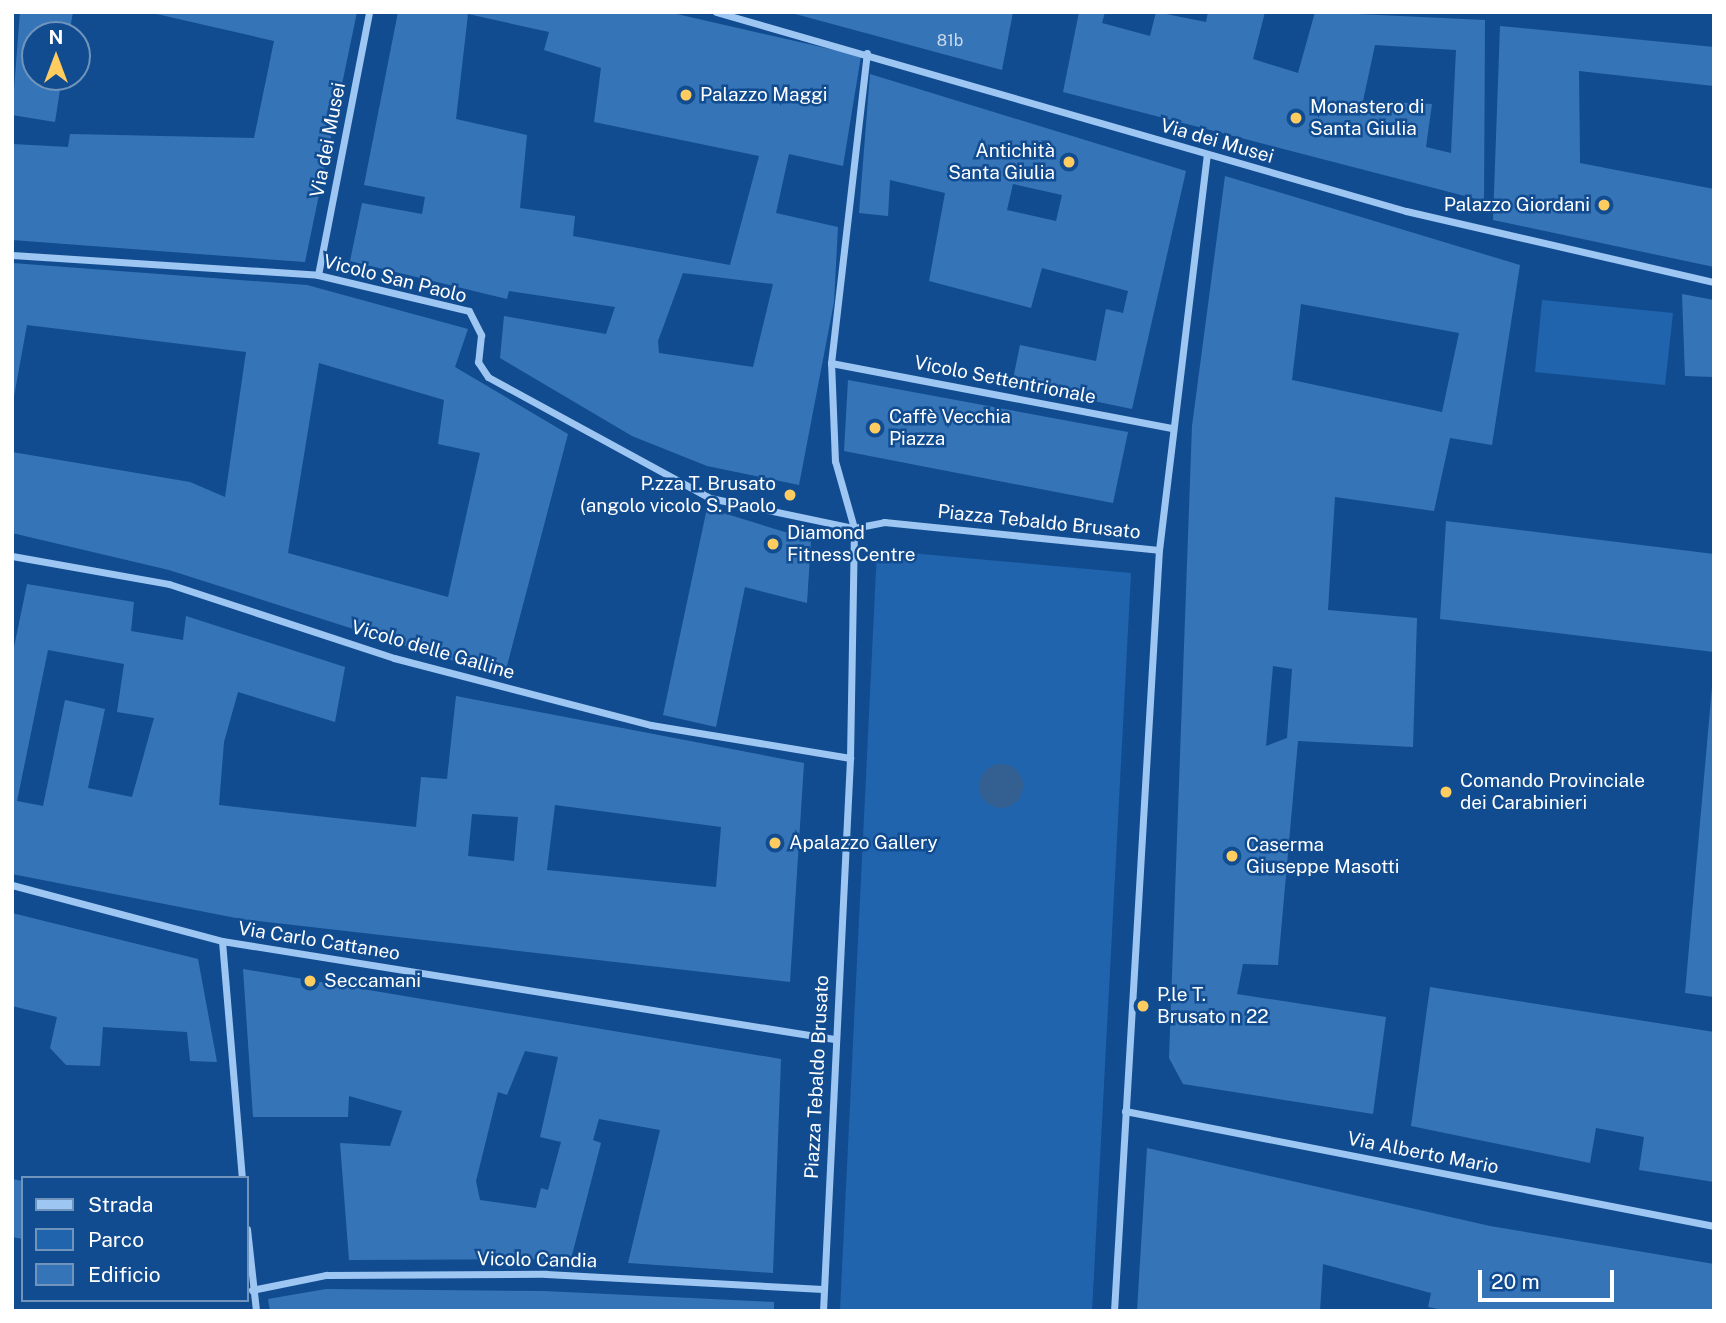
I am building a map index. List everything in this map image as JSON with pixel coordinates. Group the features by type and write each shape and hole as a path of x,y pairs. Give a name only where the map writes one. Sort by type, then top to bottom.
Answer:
{"street":[{"name":"Via dei Musei","path":"318,275 369,12"},
{"name":"Via dei Musei","path":"716,12 867,53 1207,156 1406,211 1714,282"},
{"path":"854,528 835,461 831,363 867,53"},
{"path":"1159,550 1207,156"},
{"name":"Vicolo San Paolo","path":"12,255 318,275 469,311 481,335 478,362 488,377 710,498 854,528"},
{"name":"Vicolo Settentrionale","path":"831,363 1173,428"},
{"name":"Piazza Tebaldo Brusato","path":"823,1311 834,1039 850,758 854,528 884,522 1159,550 1114,1311"},
{"name":"Vicolo delle Galline","path":"12,556 169,584 394,658 651,724 850,758"},
{"name":"Via Carlo Cattaneo","path":"12,885 222,941 834,1039"},
{"path":"222,941 242,1176"},
{"name":"Via Alberto Mario","path":"1125,1111 1714,1226"},
{"path":"248,1241 256,1311"},
{"name":"Vicolo Candia","path":"252,1290 326,1275 546,1273 823,1289"}],"green space":[{"path":"1542,300 1673,313 1665,385 1535,372"},
{"path":"877,550 1131,573 1092,1311 840,1311","holes":["1020,775 1023,787 1016,801 988,803"]}],"shaded area":[{"path":"1001,764 1016,771 1023,786 1016,801 1001,808 986,801 979,786 986,771"}],"building":[{"path":"20,12 73,12 71,21 21,21 21,91 60,91 55,122 12,115"},
{"path":"148,12 357,12 305,262 12,240 12,144 68,147 70,134 254,138 274,41"},
{"path":"398,12 668,12 861,56 843,166 789,154 776,213 838,227 834,302 799,485 707,466 632,436 500,358 504,316 606,334 615,307 509,291 507,299 350,261 362,203 422,214 425,197 364,185","holes":["468,14 549,32 544,50 601,68 594,122 759,156 730,265 573,236 575,216 520,208 527,135 456,119","683,273 773,284 753,367 659,353 658,341"]},
{"path":"788,12 1013,12 1002,70"},
{"name":"Monastero di Santa Giulia","path":"1079,12 1105,12 1102,23 1150,36 1156,12 1206,22 1208,12 1265,12 1253,59 1298,73 1315,12 1485,20 1484,201 1063,92","holes":["1375,45 1456,50 1451,153 1426,147 1432,104 1363,101"]},
{"path":"1500,26 1714,47 1714,86 1579,71 1580,163 1714,189 1714,267 1493,220"},
{"path":"870,74 1186,171 1132,409 1012,384 1020,345 1096,361 1106,309 1123,313 1128,291 1042,268 1031,308 929,281 945,193 890,180 888,216 859,213","holes":["1013,184 1062,195 1056,221 1007,210"]},
{"name":"Caserma Giuseppe Masotti","path":"1225,176 1520,265 1492,445 1450,438 1434,511 1335,497 1328,610 1417,618 1413,747 1298,741 1278,965 1243,964 1237,994 1386,1017 1373,1114 1183,1084 1169,1058 1192,426","holes":["1301,304 1459,333 1442,412 1292,380","1273,666 1292,669 1287,738 1266,746"]},
{"path":"12,263 307,285 468,329 455,367 568,434 504,677 169,570 12,533 12,452 190,482 225,497 246,352 27,325 12,407","holes":["319,363 444,400 438,444 480,453 448,597 288,553"]},
{"path":"1682,294 1714,300 1714,377 1685,376"},
{"path":"848,380 1128,432 1113,503 844,451"},
{"path":"707,508 811,540 807,603 745,587 716,727 663,715"},
{"path":"1446,521 1714,554 1714,652 1440,619"},
{"path":"27,584 134,602 131,631 183,640 186,616 345,667 335,722 238,692 224,742 219,805 416,827 421,777 447,779 456,696 804,763 790,982 241,919 12,874 12,657","holes":["48,650 124,664 117,712 154,718 132,797 88,788 105,709 65,700 43,806 17,801","555,805 721,827 716,887 547,870","472,814 518,817 514,861 468,856"]},
{"path":"1714,687 1714,997 1685,993"},
{"path":"12,913 198,959 217,1062 190,1061 187,1032 103,1027 100,1066 66,1065 50,1048 57,1017 12,1006"},
{"path":"243,969 781,1059 773,1273 628,1263 660,1130 599,1119 593,1140 601,1143 571,1259 349,1260 340,1143 390,1146 402,1111 349,1096 348,1117 253,1117","holes":["525,1051 558,1057 540,1137 561,1142 548,1190 541,1188 536,1208 480,1200 476,1181 498,1092 507,1095"]},
{"path":"1430,987 1714,1032 1714,1182 1639,1170 1644,1137 1596,1128 1590,1163 1411,1126"},
{"path":"1147,1148 1490,1226 1714,1264 1714,1311 1448,1311 1428,1307 1431,1293 1323,1264 1320,1311 1137,1311"},
{"path":"12,1179 21,1181 21,1239 12,1237"},
{"path":"326,1289 544,1291 774,1302 774,1311 270,1311 268,1299"}],"place":[{"name":"Palazzo Maggi","path":"686,95"},
{"name":"Monastero di Santa Giulia","path":"1296,118"},
{"name":"Antichità Santa Giulia","path":"1069,162"},
{"name":"Palazzo Giordani","path":"1604,205"},
{"name":"Caffè Vecchia Piazza","path":"875,428"},
{"name":"P.zza T. Brusato (angolo vicolo S. Paolo","path":"790,495"},
{"name":"Diamond Fitness Centre","path":"773,544"},
{"name":"Comando Provinciale dei Carabinieri","path":"1446,792"},
{"name":"Apalazzo Gallery","path":"775,843"},
{"name":"Caserma Giuseppe Masotti","path":"1232,856"},
{"name":"Seccamani","path":"310,981"},
{"name":"P.le T. Brusato n 22","path":"1143,1006"}]}
